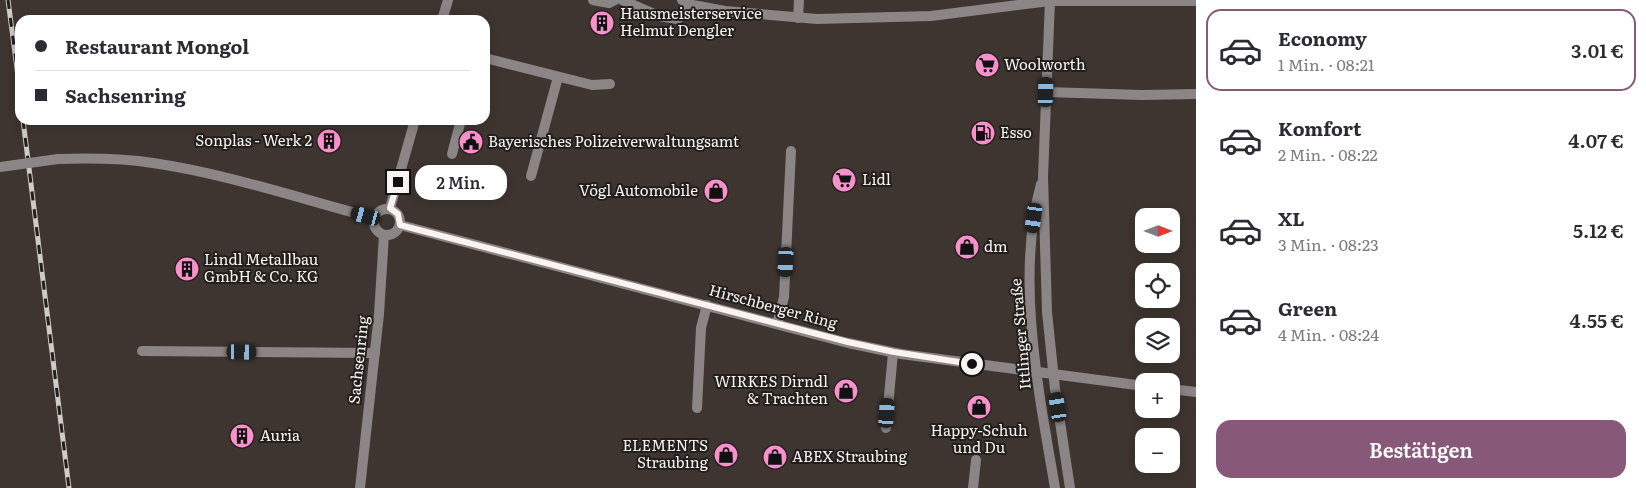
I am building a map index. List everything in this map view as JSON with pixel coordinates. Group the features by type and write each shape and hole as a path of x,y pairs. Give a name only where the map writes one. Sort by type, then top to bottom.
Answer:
{"street":[{"path":"444,15 448,0"},
{"path":"593,0 609,3 616,0"},
{"path":"622,0 659,16 677,19 683,15 684,2 725,11 798,18 931,16 1050,0 1196,1"},
{"path":"798,18 799,0"},
{"name":"Ittlinger Straße","path":"1050,0 1043,177 1047,312 1070,488"},
{"path":"490,59 592,85 610,84"},
{"path":"531,176 558,77"},
{"path":"1046,92 1142,95 1196,94"},
{"path":"390,208 414,125"},
{"path":"452,154 460,125"},
{"path":"777,324 784,298 791,151"},
{"path":"0,167 58,159 117,159 152,163 190,170 374,218"},
{"name":"Ittlinger Straße","path":"1043,177 1033,226 1030,265 1037,371 1055,488"},
{"path":"390,208 398,214 400,225 395,233 384,235 374,225 374,218 380,210 390,208"},
{"name":"Hirschberger Ring","path":"400,225 777,324 894,352 1135,385"},
{"name":"Sachsenring","path":"360,488 375,353 384,235"},
{"path":"697,408 701,328 707,305"},
{"path":"142,351 375,353"},
{"path":"886,428 894,352"},
{"path":"1180,390 1196,392"},
{"path":"973,488 976,460"}],"railway":[{"path":"8,0 15,54"},
{"path":"24,125 69,488"}],"place":[{"name":"Hausmeisterservice Helmut Dengler","path":"602,23"},
{"name":"Woolworth","path":"987,65"},
{"name":"Esso","path":"983,133"},
{"name":"Sonplas - Werk 2","path":"329,141"},
{"name":"Bayerisches Polizeiverwaltungsamt","path":"471,142"},
{"name":"Lidl","path":"844,180"},
{"name":"Vögl Automobile","path":"716,191"},
{"name":"dm","path":"967,247"},
{"name":"Lindl Metallbau GmbH & Co. KG","path":"187,269"},
{"name":"WIRKES Dirndl & Trachten","path":"846,391"},
{"name":"Happy-Schuh und Du","path":"979,407"},
{"name":"Auria","path":"242,436"},
{"name":"ELEMENTS Straubing","path":"726,455"},
{"name":"ABEX Straubing","path":"775,457"}],"route":[{"path":"398,182 390,208 398,214 400,225 848,342 894,352 972,364"}]}
